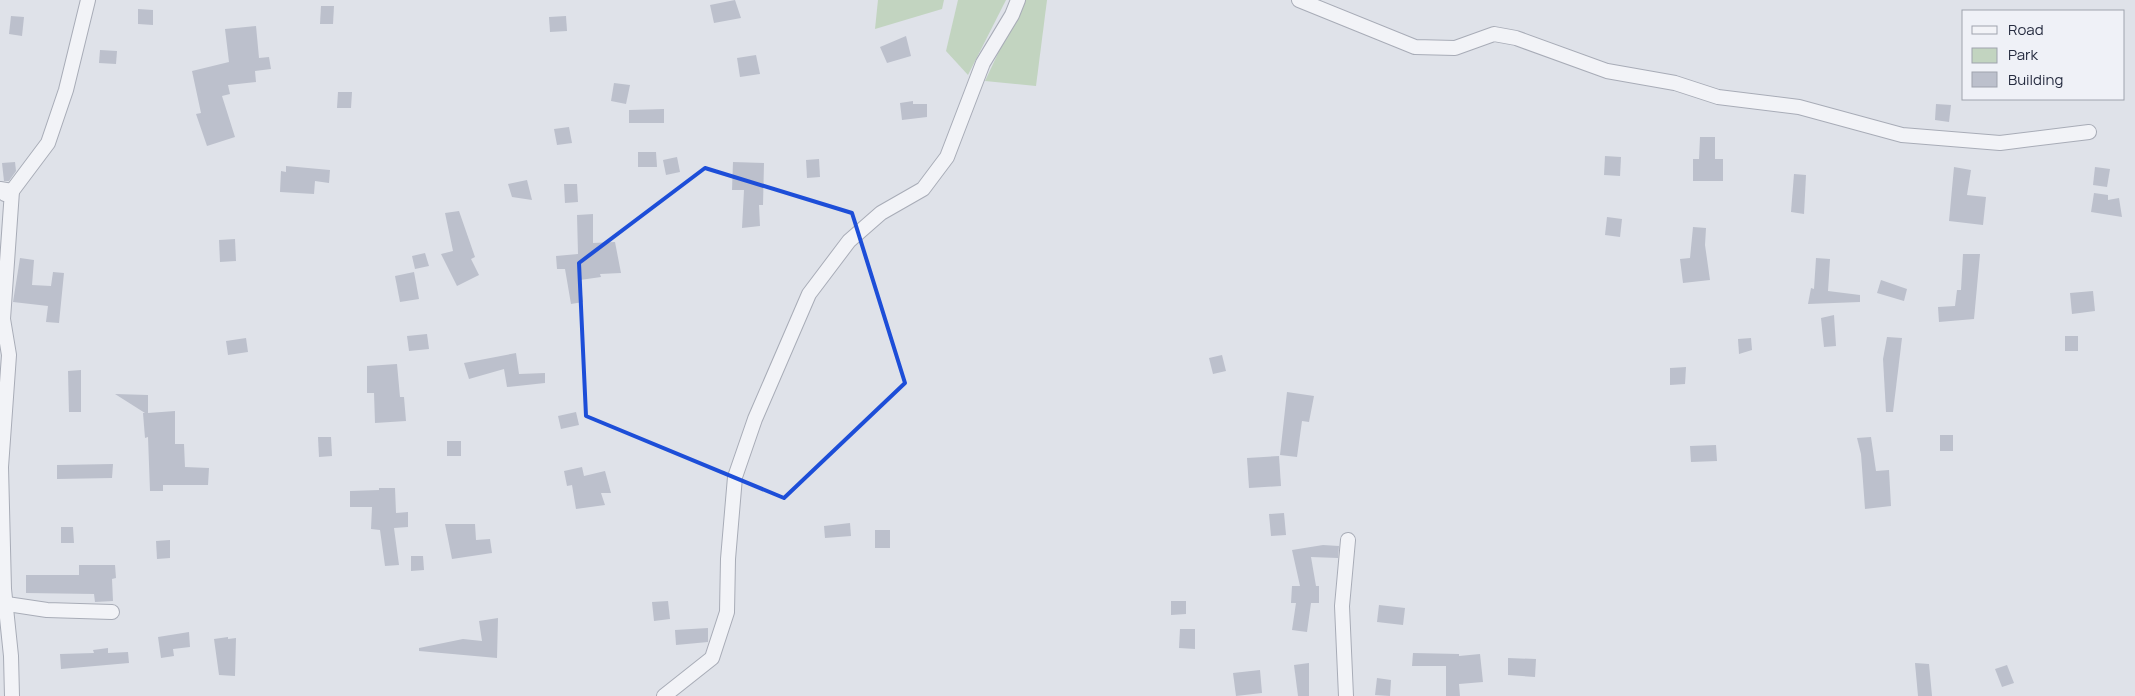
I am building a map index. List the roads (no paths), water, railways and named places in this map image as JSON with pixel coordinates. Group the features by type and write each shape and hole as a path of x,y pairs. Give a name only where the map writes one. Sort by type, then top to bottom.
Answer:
{"street":[{"path":"12,696 11,656 3,604 1,467 9,355 3,319 4,192 48,143 66,90 88,0"},
{"path":"664,696 712,658 728,612 728,559 735,477 755,420 808,294 849,241 881,213 923,189 948,157 983,63 1012,15 1018,0"},
{"path":"1299,0 1415,48 1454,48 1494,34 1516,38 1607,71 1675,83 1718,97 1799,107 1902,135 2000,143 2088,132"},
{"path":"1346,696 1342,606 1348,540"},
{"path":"3,604 47,610 112,612"}]}
